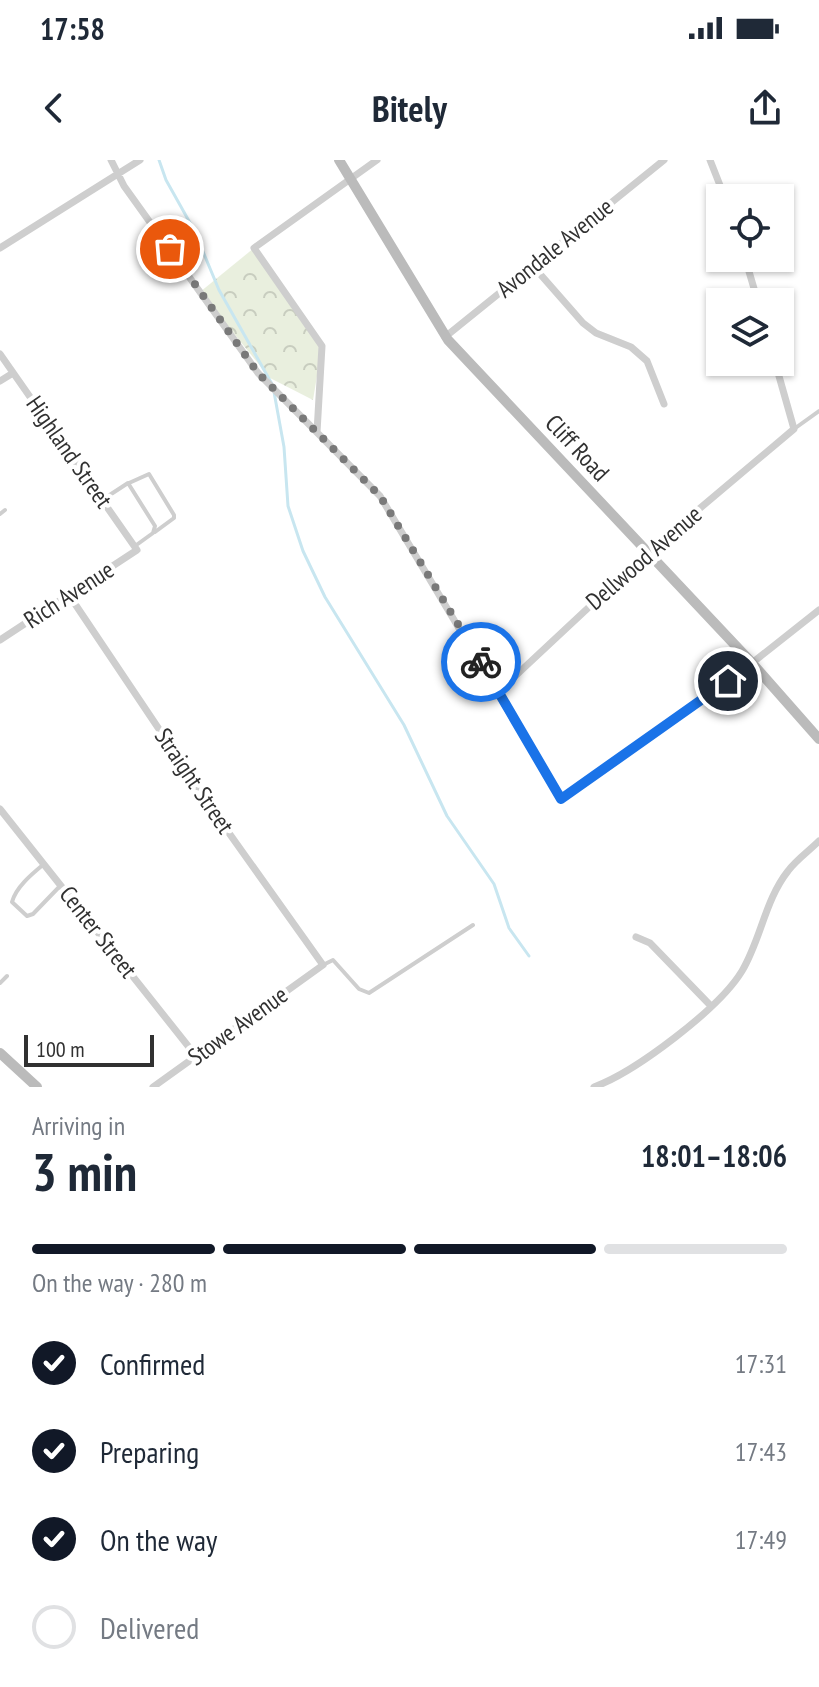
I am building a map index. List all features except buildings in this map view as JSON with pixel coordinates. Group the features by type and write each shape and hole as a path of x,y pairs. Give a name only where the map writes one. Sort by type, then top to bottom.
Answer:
{"street":[{"path":"111,160 124,186 258,373 370,483 388,506 561,799 752,663 819,610"},
{"path":"0,248 140,160"},
{"name":"Cliff Road","path":"339,160 445,337 752,663 819,739"},
{"path":"317,432 322,346 254,248 377,160"},
{"name":"Avondale Avenue","path":"445,337 664,160"},
{"path":"710,160 719,184"},
{"path":"533,266 583,323 596,333 631,347 647,361 664,404"},
{"name":"Highland Street","path":"0,354 136,548"},
{"path":"0,381 13,373"},
{"path":"779,376 794,429"},
{"name":"Dellwood Avenue","path":"498,692 648,552 794,429"},
{"name":"Rich Avenue","path":"0,640 136,548"},
{"name":"Straight Street","path":"69,595 224,826 323,965"},
{"name":"Center Street","path":"0,809 196,1056"},
{"path":"594,1087 626,1072 652,1054 710,1005 741,972 783,878 819,841"},
{"path":"636,937 650,943 710,1005"},
{"name":"Stowe Avenue","path":"153,1087 323,965"},
{"path":"0,1053 37,1087"}],"lane":[{"path":"794,429 819,411"},
{"path":"102,500 149,474 174,518 136,548"},
{"path":"128,483 155,526 153,533"},
{"path":"44,864 22,886 12,902 27,916 33,914 61,885"},
{"path":"323,965 333,960 359,989 369,993 473,925"},
{"path":"0,983 7,976"}],"green space":[{"path":"254,248 322,346 313,400 270,378 200,292"}],"waterway":[{"path":"159,160 166,180 194,230 219,290 272,384"},
{"path":"274,392 284,447 288,506 303,551 325,597 404,725 447,816 494,884 509,928 529,956"}],"way so far":[{"path":"170,249 258,373 380,496 395,516 481,662"}],"route":[{"path":"481,662 561,799 728,681"}]}
